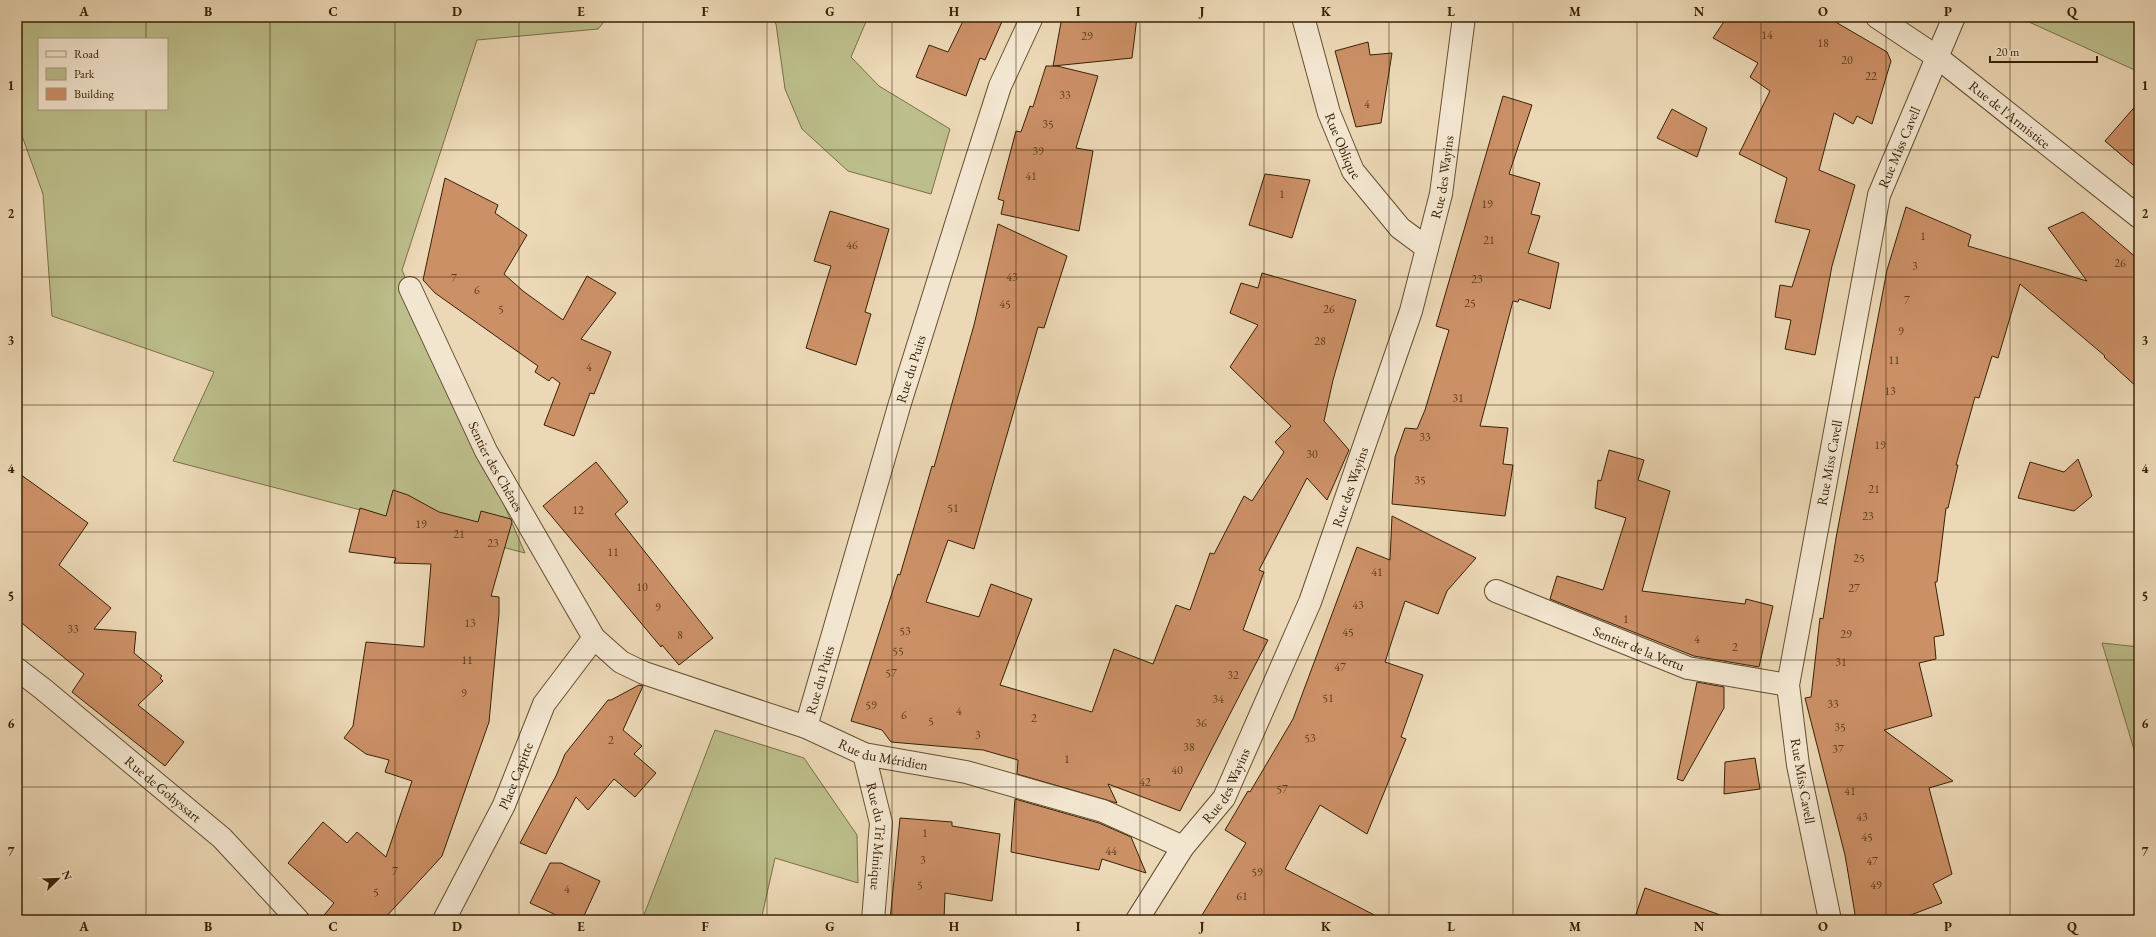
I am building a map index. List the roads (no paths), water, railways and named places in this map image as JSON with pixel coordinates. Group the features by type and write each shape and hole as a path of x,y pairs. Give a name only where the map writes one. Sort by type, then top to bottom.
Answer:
{"street":[{"name":"Rue du Puits","path":"806,727 900,403 969,183 1000,86 1032,17"},
{"name":"Rue Oblique","path":"1303,17 1329,113 1353,171 1400,228 1427,248"},
{"name":"Rue des Wayins","path":"1137,920 1183,847 1224,798 1310,602 1411,311 1441,194 1464,17"},
{"name":"Rue de l'Armistice","path":"1877,17 1936,57 2139,217"},
{"name":"Rue Miss Cavell","path":"1830,920 1798,765 1788,685 1879,195 1954,17"},
{"name":"Sentier des Chênes","path":"410,288 486,451 594,638"},
{"name":"Sentier de la Vertu","path":"1496,591 1688,668 1788,685"},
{"name":"Rue du Méridien","path":"594,638 622,662 644,673 806,727 864,754 966,772 1103,811 1183,847"},
{"name":"Place Capitte","path":"444,920 504,805 544,704 594,638"},
{"name":"Rue de Gohyssart","path":"17,669 44,688 222,838 298,920"},
{"name":"Rue du Trî Minique","path":"864,754 881,824 873,920"}]}
